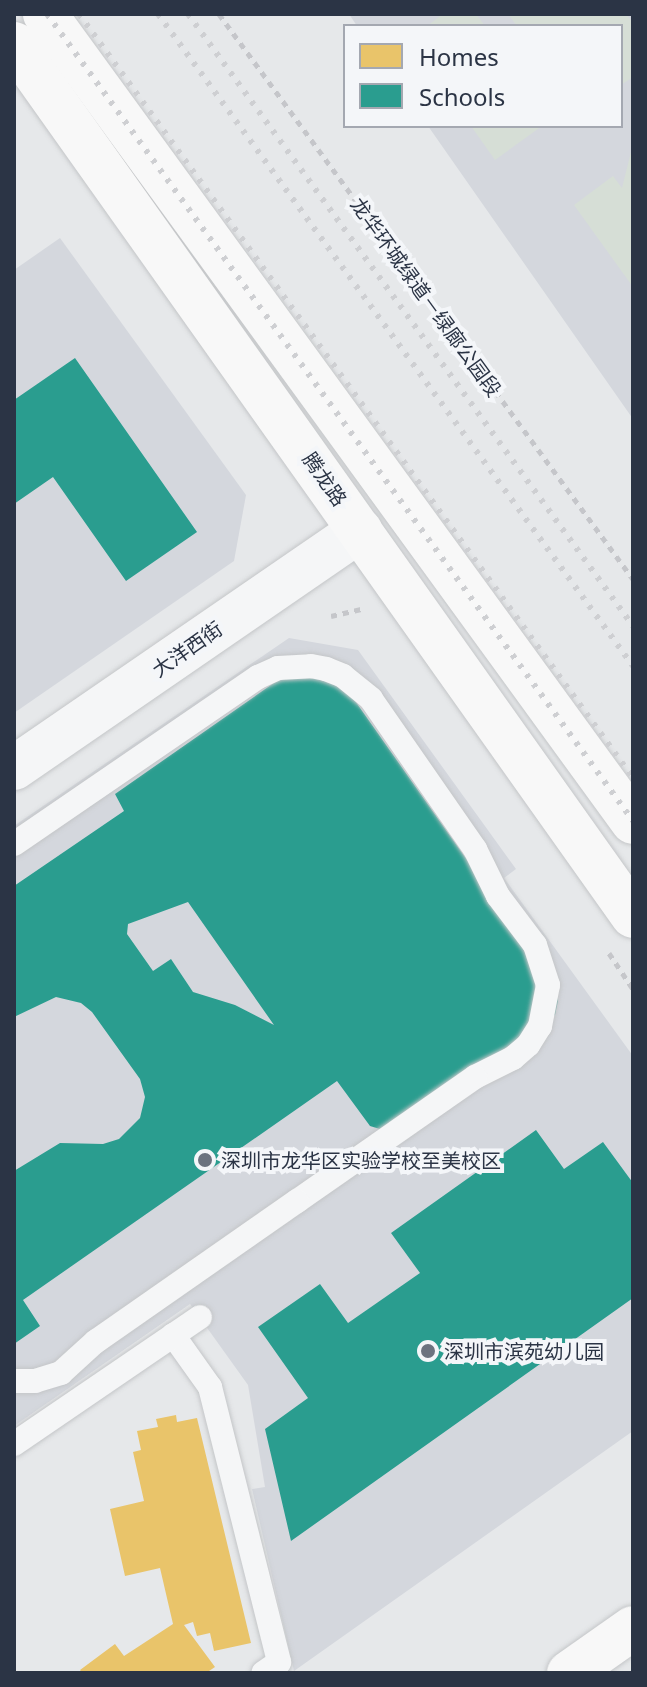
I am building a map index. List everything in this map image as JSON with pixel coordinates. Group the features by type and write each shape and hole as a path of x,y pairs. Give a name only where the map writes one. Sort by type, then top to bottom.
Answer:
{"main road":[{"path":"45,14 633,822"},
{"name":"腾龙路","path":"14,44 633,916"},
{"path":"569,1673 633,1628"}],"street":[{"name":"大洋西街","path":"14,768 360,530"}],"lane":[{"path":"14,844 258,677 278,668 311,666 326,669 343,676 371,699 475,849 498,896 535,945 548,985 540,1026 528,1045 513,1058 475,1077 96,1341 61,1373 35,1381 14,1381"},
{"path":"14,1444 200,1317"},
{"path":"173,1335 210,1387 279,1662 263,1673"}],"path":[{"name":"龙华环城绿道－绿廊公园段","path":"219,14 633,579"}],"shaded area":[{"path":"349,14 633,14 633,419 429,128 623,128 623,24 356,24"},
{"path":"443,14 476,14 484,24 430,24"},
{"path":"508,14 626,14 633,23 633,77 623,84 623,24 516,24"},
{"path":"472,128 539,128 495,160"},
{"path":"633,144 633,287 574,205 613,176 622,188"},
{"path":"60,238 246,495 234,561 14,713 14,270"},
{"name":"深圳市龙华区实验学校至美校区","path":"289,638 358,650 516,869 504,878 633,1056 633,1431 294,1671 252,1489 265,1487 248,1385 190,1304 14,1426 14,826"}],"building: Homes":[{"path":"176,1415 177,1422 197,1418 251,1643 214,1651 210,1633 197,1636 193,1622 184,1625 215,1667 206,1673 82,1673 80,1670 115,1644 124,1656 173,1624 160,1568 125,1576 110,1509 144,1501 133,1452 141,1450 137,1431 158,1427 156,1419"}],"building: Schools":[{"path":"75,358 197,532 126,581 53,477 14,504 14,400"},
{"name":"深圳市龙华区实验学校至美校区","path":"291,671 339,678 553,982 558,1001 555,1015 383,1130 370,1126 337,1081 23,1300 40,1326 14,1344 14,1171 60,1143 103,1144 119,1139 140,1118 145,1097 140,1079 92,1012 81,1003 56,997 14,1017 14,886 124,811 115,794","holes":["188,902 274,1025 235,1005 193,992 171,959 153,971 127,934 128,924"]},
{"path":"536,1130 564,1169 603,1142 633,1183 633,1298 291,1541 265,1429 308,1398 258,1327 320,1284 348,1323 420,1273 391,1233"}],"railway":[{"path":"47,14 633,821"},
{"path":"79,14 633,778"},
{"path":"158,14 633,666"},
{"path":"188,14 633,626"}],"place":[{"name":"深圳市龙华区实验学校至美校区","path":"205,1160"},
{"name":"深圳市滨苑幼儿园","path":"428,1351"}]}
